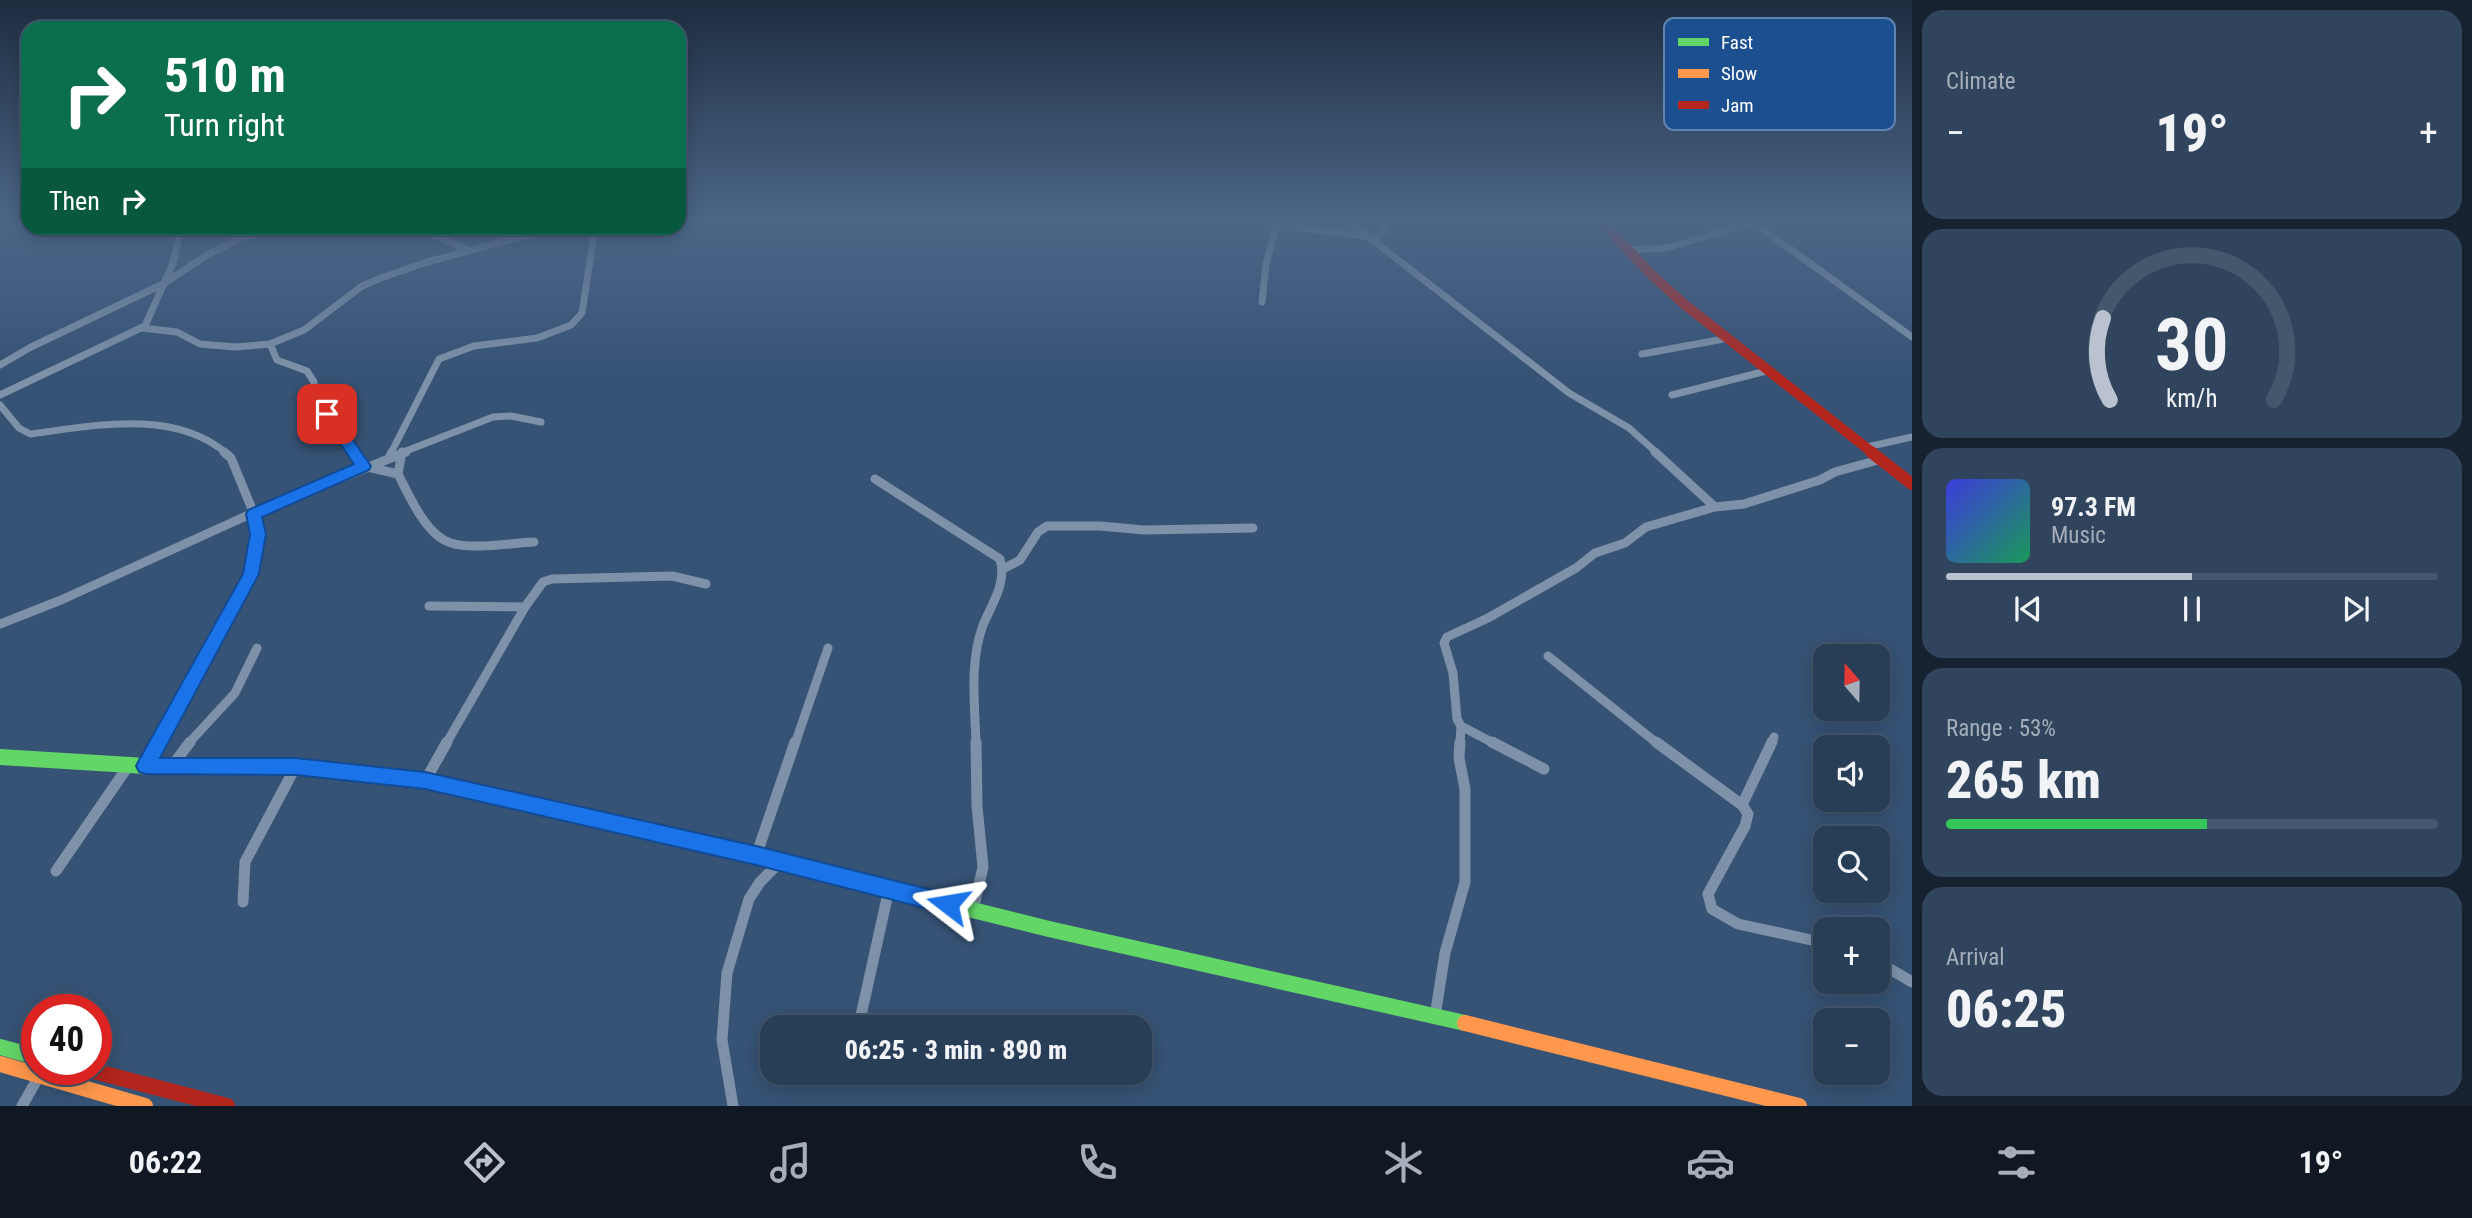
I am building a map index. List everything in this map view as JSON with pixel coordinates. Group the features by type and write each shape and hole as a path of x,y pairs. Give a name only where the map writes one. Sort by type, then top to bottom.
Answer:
{"main road":[{"path":"1650,272 1684,304 1912,484"},
{"path":"0,757 146,766 296,766 425,781 1435,1016 1799,1106"},
{"path":"0,1047 21,1052"},
{"path":"0,1064 21,1069"},
{"path":"112,1076 227,1106"},
{"path":"76,1085 145,1106"}],"street":[{"path":"0,395 142,328 149,319 169,272"},
{"path":"0,365 31,347 163,284 182,272"},
{"path":"142,328 177,332 200,344 235,347 270,344 304,330 362,286 401,272"},
{"path":"390,456 439,359 449,351 474,344 553,334 578,320 582,313 589,272"},
{"path":"1262,302 1265,272"},
{"path":"1412,272 1569,393 1629,428 1715,507"},
{"path":"1824,272 1912,337"},
{"path":"1642,354 1729,338"},
{"path":"270,344 276,360 307,371 314,382 314,396 363,466 398,474"},
{"path":"1672,395 1769,370"},
{"path":"0,405 19,428 30,434 111,423 162,426 188,432 216,445 231,458 254,514 258,534 251,574 146,766"},
{"path":"0,624 41,611 162,553 402,451 501,415 541,422"},
{"path":"1867,447 1912,437"},
{"path":"402,451 398,474 421,518 447,543 462,545 534,542"},
{"path":"1544,769 1461,726 1457,719 1453,673 1444,643 1447,637 1510,606 1576,568 1595,553 1625,543 1646,527 1715,507 1754,501 1820,480 1835,472 1882,459"},
{"path":"876,479 915,507 1000,559 1003,569 1003,578 976,644 974,667 977,806 984,867 973,910"},
{"path":"1003,569 1020,560 1038,532 1047,526 1100,526 1144,530 1253,528"},
{"path":"425,781 543,582 552,579 672,576 706,584"},
{"path":"429,606 526,607"},
{"path":"172,766 195,736 235,693 257,648"},
{"path":"756,856 828,648"},
{"path":"1548,656 1626,720 1742,806 1748,814 1745,825 1708,894 1708,904 1716,913 1730,920 1813,940"},
{"path":"1435,1016 1445,953 1465,882 1465,789 1459,758 1461,726"},
{"path":"1742,806 1774,737"},
{"path":"55,871 129,765"},
{"path":"243,902 245,862 296,766"},
{"path":"733,1106 725,1077 722,1047 726,978 747,903 764,877 780,862"},
{"path":"861,1015 889,889"},
{"path":"1890,969 1912,982"},
{"path":"22,1106 34,1085"}],"traffic: fast":[{"path":"0,757 146,766 296,766 355,773"},
{"path":"900,892 1049,929 1465,1023"},
{"path":"0,1047 21,1053"}],"traffic: slow":[{"path":"355,773 425,781 756,856 900,892"},
{"path":"1465,1023 1799,1106"},
{"path":"0,1064 145,1106"}],"traffic: jam":[{"path":"1649,272 1684,304 1912,484"},
{"path":"112,1076 227,1106"}],"route":[{"path":"327,414 363,466 254,514 258,534 251,574 146,766 296,766 425,781 756,856 948,904"}]}
